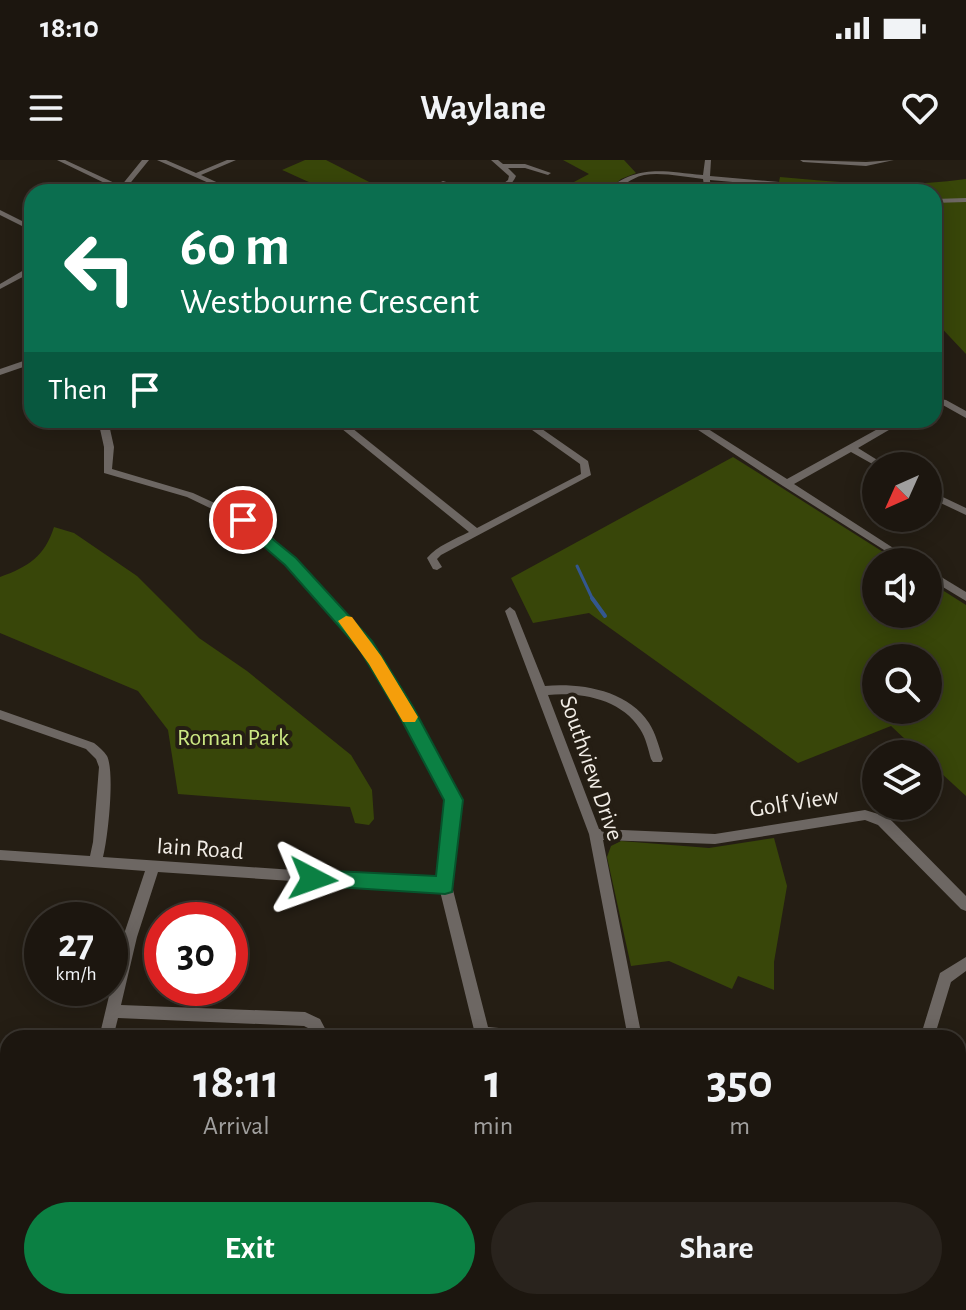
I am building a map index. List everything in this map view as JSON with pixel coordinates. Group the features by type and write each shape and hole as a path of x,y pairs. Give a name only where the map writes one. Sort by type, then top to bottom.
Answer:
{"street":[{"path":"60,160 108,184"},
{"path":"125,184 146,160"},
{"path":"160,160 217,184"},
{"path":"196,175 233,160"},
{"path":"494,160 503,166 512,179 505,184"},
{"path":"707,184 708,160"},
{"path":"803,160 866,164 891,160"},
{"path":"503,166 525,166 548,173"},
{"path":"619,184 643,173 783,184"},
{"path":"942,201 966,200"},
{"path":"0,212 24,225"},
{"path":"0,287 24,274"},
{"path":"0,372 24,365"},
{"path":"942,402 966,415"},
{"path":"105,428 109,447 106,470 109,473 190,495 243,520 268,539 337,610 385,675 453,800 445,886 481,1030"},
{"path":"346,428 476,532"},
{"path":"437,567 432,561 433,556 586,475 585,463 535,428"},
{"path":"700,428 888,548"},
{"path":"786,484 887,428"},
{"path":"852,448 862,454"},
{"path":"942,500 966,512"},
{"path":"946,585 958,576"},
{"path":"942,582 966,597"},
{"name":"Southview Drive","path":"510,611 595,834 633,1030"},
{"path":"541,691 564,688 586,690 617,703 646,727 657,759"},
{"path":"0,714 90,746 101,756 105,767 100,842 95,862"},
{"name":"Golf View","path":"595,834 715,839 865,815 883,821 966,905"},
{"name":"Iain Road","path":"0,855 445,886"},
{"path":"108,1030 130,937 153,867"},
{"path":"929,1030 945,978 966,963"},
{"path":"112,1011 305,1019 315,1024 318,1030"}],"green space":[{"path":"305,160 326,160 373,184 316,184 282,170"},
{"path":"563,160 624,160 636,173 615,184 570,184 589,174"},
{"path":"780,177 896,184 779,184"},
{"path":"966,179 966,354 942,328 942,184 896,184"},
{"path":"733,457 877,548 862,548 862,628 942,628 942,590 966,605 966,796 942,774 942,740 906,740 891,726 798,763 589,613 533,623 511,578"},
{"name":"Roman Park","path":"54,527 74,533 137,576 199,638 247,671 351,755 372,790 374,819 369,825 355,823 350,807 178,794 168,730 138,691 0,633 0,577 34,559 46,546"},
{"path":"774,838 787,886 774,962 774,990 738,976 732,989 669,961 631,966 607,857 611,846 621,841 709,848"}],"waterway":[{"path":"577,566 592,598"},
{"path":"592,598 605,616"}],"slow traffic":[{"path":"346,621 366,645 409,717"}],"route":[{"path":"243,520 268,539 337,610 366,645 453,800 445,886 313,879"}]}
